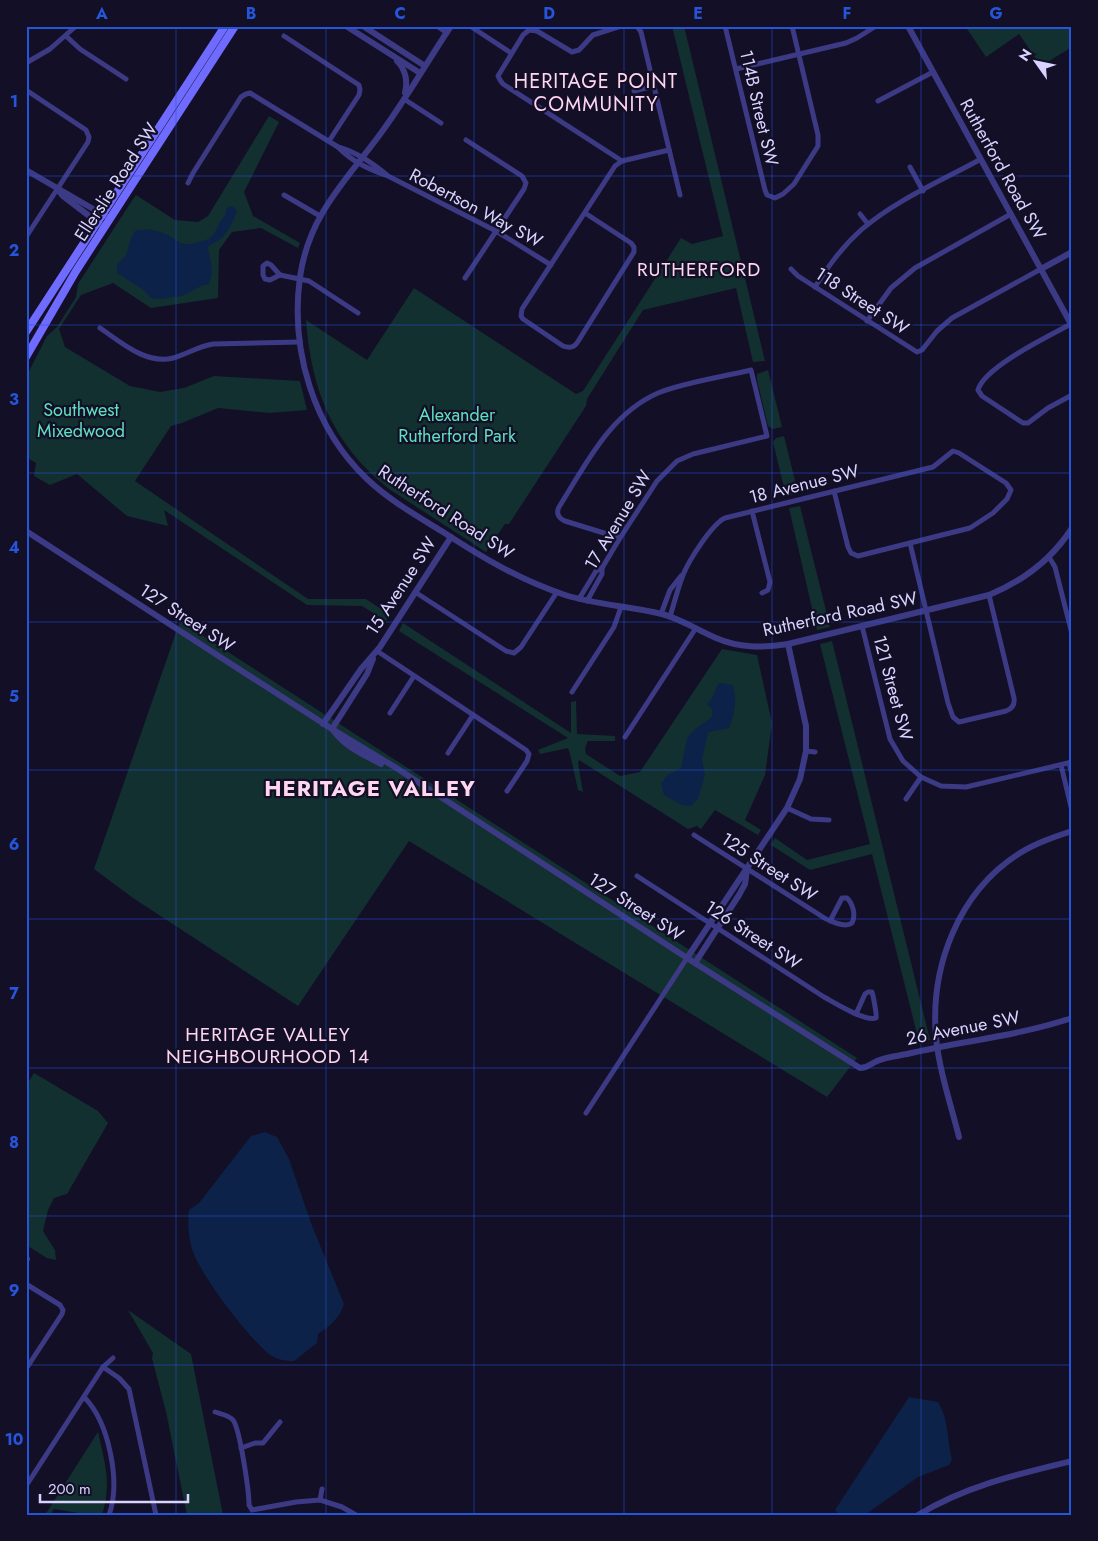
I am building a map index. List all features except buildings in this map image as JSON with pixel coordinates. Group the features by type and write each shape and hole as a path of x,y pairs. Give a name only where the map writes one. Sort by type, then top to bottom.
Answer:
{"main road":[{"name":"Ellerslie Road SW","path":"26,332 225,26"},
{"name":"Ellerslie Road SW","path":"26,357 110,219 235,26"}],"street":[{"path":"26,64 44,53 76,26"},
{"path":"346,26 420,73"},
{"path":"363,26 425,66"},
{"path":"437,26 447,33"},
{"name":"Rutherford Road SW","path":"451,26 404,99 333,194 320,216 308,243 300,278 298,297 300,342 305,372 316,406 345,455 375,486 484,559 557,592 587,601 661,614 716,638 741,645 769,647 989,595 1020,580 1049,557 1072,528"},
{"path":"470,26 511,53"},
{"path":"621,26 593,35 579,50 572,52 537,31 529,30 523,35 511,53 498,78 503,84 622,161"},
{"path":"637,26 654,86 680,195"},
{"name":"114B Street SW","path":"725,26 764,190 767,195 775,198 790,188 817,149 819,138 798,54"},
{"path":"792,26 798,54"},
{"path":"736,69 851,41 876,26"},
{"name":"Rutherford Road SW","path":"908,26 1071,325"},
{"path":"66,36 80,49 126,79"},
{"path":"284,36 355,81 360,87 359,96 329,141"},
{"path":"393,56 401,64 406,74 407,86 404,99 441,123"},
{"path":"878,101 932,72"},
{"path":"634,91 654,86"},
{"path":"26,90 86,130 89,134 88,142 26,237"},
{"name":"Robertson Way SW","path":"188,183 242,97 250,93 388,176 496,231 551,264"},
{"path":"465,278 524,189 526,181 519,174 466,140"},
{"path":"585,213 631,243 634,247 634,252 577,343 572,347 563,346 524,321 521,316 522,309 613,169 622,161 669,150"},
{"path":"815,287 839,252 868,224 888,210 981,159"},
{"path":"910,167 923,191"},
{"path":"26,170 110,219"},
{"path":"57,189 63,196 105,227"},
{"path":"284,195 320,216"},
{"path":"860,214 868,224"},
{"path":"867,321 891,288 914,268 1011,214"},
{"path":"1041,269 1072,252"},
{"name":"118 Street SW","path":"791,269 815,287 913,351 919,352 937,331 952,318 1041,269"},
{"path":"280,275 308,281 358,313"},
{"path":"1071,325 1005,362 982,382 978,390 982,396 1023,423 1030,423 1048,408 1072,395"},
{"path":"100,328 140,354 159,359 174,358 202,346 213,344 300,342"},
{"name":"17 Avenue SW","path":"587,601 602,574 602,568 620,538 657,481 677,461 693,454 767,436 752,370 668,390 651,397 630,410 611,428 559,507 558,512 564,521 620,538"},
{"name":"18 Avenue SW","path":"661,614 670,590 684,574 711,530 718,522 725,518 933,466 953,451 959,453 1010,487 1011,492 993,513 976,525 910,543"},
{"path":"834,491 848,547 853,554 860,555 910,543 948,703 953,717 957,721 963,722 1006,711 1013,707 1014,698 989,595"},
{"path":"752,511 770,582 768,590 762,593"},
{"name":"127 Street SW","path":"26,531 332,729 340,740 352,748 384,766 398,769 687,958 860,1068"},
{"name":"15 Avenue SW","path":"323,724 361,669 377,651 451,537"},
{"path":"1049,557 1055,567 1072,634"},
{"path":"579,599 596,571 602,568"},
{"name":"18 Avenue SW","path":"670,617 684,574"},
{"path":"415,592 511,653 519,649 557,592"},
{"path":"572,692 616,623 621,607"},
{"name":"121 Street SW","path":"862,626 890,739 903,761 921,777"},
{"path":"625,737 696,628"},
{"path":"586,1113 738,879 747,869 787,808 800,779 806,751 804,713 788,644"},
{"path":"377,651 526,750 529,756 527,761 507,791"},
{"name":"15 Avenue SW","path":"332,729 367,674 377,651"},
{"path":"390,712 414,676"},
{"path":"448,753 473,715"},
{"path":"806,751 815,752"},
{"path":"906,799 921,777 941,786 966,787 1070,763 1072,775"},
{"path":"1061,765 1072,811"},
{"path":"787,808 811,819 830,820"},
{"path":"959,1137 938,1046 936,1005 939,978 951,936 965,909 988,879 1003,865 1037,844 1072,830"},
{"name":"125 Street SW","path":"694,835 818,915 830,921 846,926 852,923 854,916 847,898 842,898 830,921"},
{"path":"695,963 742,890 747,869"},
{"name":"126 Street SW","path":"637,876 824,997 856,1014 871,1019 876,1018 877,1015 872,992 866,993 856,1014"},
{"name":"26 Avenue SW","path":"860,1068 867,1068 880,1060 938,1046 1022,1032 1072,1018"},
{"path":"26,1284 60,1305 63,1310 26,1369"},
{"path":"26,1486 103,1367 113,1358"},
{"path":"103,1367 119,1378 129,1389 156,1515"},
{"path":"84,1398 100,1420 113,1469 114,1497 109,1515"},
{"path":"215,1412 228,1416 234,1421 241,1448 249,1504 252,1510 296,1502 320,1500 342,1507 356,1515"},
{"path":"241,1448 256,1443 263,1443 280,1422"},
{"path":"918,1515 952,1496 982,1484 1072,1461"},
{"path":"320,1500 322,1488"}],"green space":[{"name":"Alexander Rutherford Park","path":"672,26 684,26 765,361 753,362 736,288 643,310 587,399 586,406 509,524 505,524 486,552 389,489 353,454 339,435 320,393 313,370 306,320 367,360 414,288 576,394 583,391 681,238 692,244 723,236"},
{"path":"965,26 1072,26 1072,47 1041,66 1019,34 986,57"},
{"name":"Southwest Mixedwood","path":"269,116 279,122 244,192 253,216 300,243 298,248 261,228 232,232 219,250 218,298 151,308 113,283 81,295 59,329 65,347 130,386 160,392 184,388 214,376 300,381 307,410 270,413 218,408 171,426 135,481 308,599 366,599 390,615 386,621 362,606 307,605 164,510 168,526 127,516 77,474 50,485 34,476 36,463 26,457 26,377 47,336 57,327 76,297 78,284 131,202 136,195 175,220 198,222 208,216"},
{"path":"768,370 782,427 773,429 768,426 757,380 757,374"},
{"path":"784,436 798,493 786,496 773,442 776,438"},
{"path":"800,506 830,627 817,630 789,508"},
{"path":"180,621 857,1058 827,1097 409,841 298,1006 133,898 94,869"},
{"path":"403,623 571,733 571,702 576,701 577,734 615,736 615,741 588,741 585,748 586,754 620,776 640,772 722,649 757,655 772,723 765,775 745,820 761,830 758,835 715,810 701,829 697,826 688,829 579,760 583,792 578,790 568,748 540,754 538,750 568,738 399,631"},
{"path":"832,641 930,1040 919,1042 872,854 810,870 771,845 775,838 807,860 870,844 820,644"},
{"path":"34,1073 98,1111 108,1123 67,1194 54,1198 48,1210 43,1231 55,1250 56,1260 47,1258 26,1245 26,1086"},
{"path":"128,1310 191,1354 223,1515 187,1515 166,1412 152,1358 153,1353"},
{"path":"98,1432 107,1483 107,1493 102,1515 54,1509 50,1515 45,1515"}],"water":[{"path":"230,206 235,208 237,212 228,231 218,241 208,247 212,271 208,285 203,285 182,296 159,299 151,298 142,289 117,273 117,265 126,255 136,230 156,231 181,243 194,243 211,237 226,214 226,209"},
{"path":"719,683 733,685 735,707 733,717 729,728 708,733 702,759 705,775 698,799 691,806 682,805 664,795 661,784 667,775 681,768 687,738 694,730 712,717 712,709 707,704"},
{"path":"265,1132 277,1137 289,1159 311,1223 344,1304 334,1321 318,1334 317,1343 294,1361 281,1360 269,1354 238,1321 215,1291 198,1263 193,1252 189,1231 189,1210 199,1203 251,1136"},
{"path":"909,1397 938,1402 942,1409 947,1430 952,1459 949,1465 918,1477 865,1515 840,1515 835,1510"}],"district":[{"name":"HERITAGE POINT COMMUNITY","path":"596,92"},
{"name":"RUTHERFORD","path":"699,269"},
{"name":"HERITAGE VALLEY","path":"370,788"},
{"name":"HERITAGE VALLEY NEIGHBOURHOOD 14","path":"268,1045"}]}
